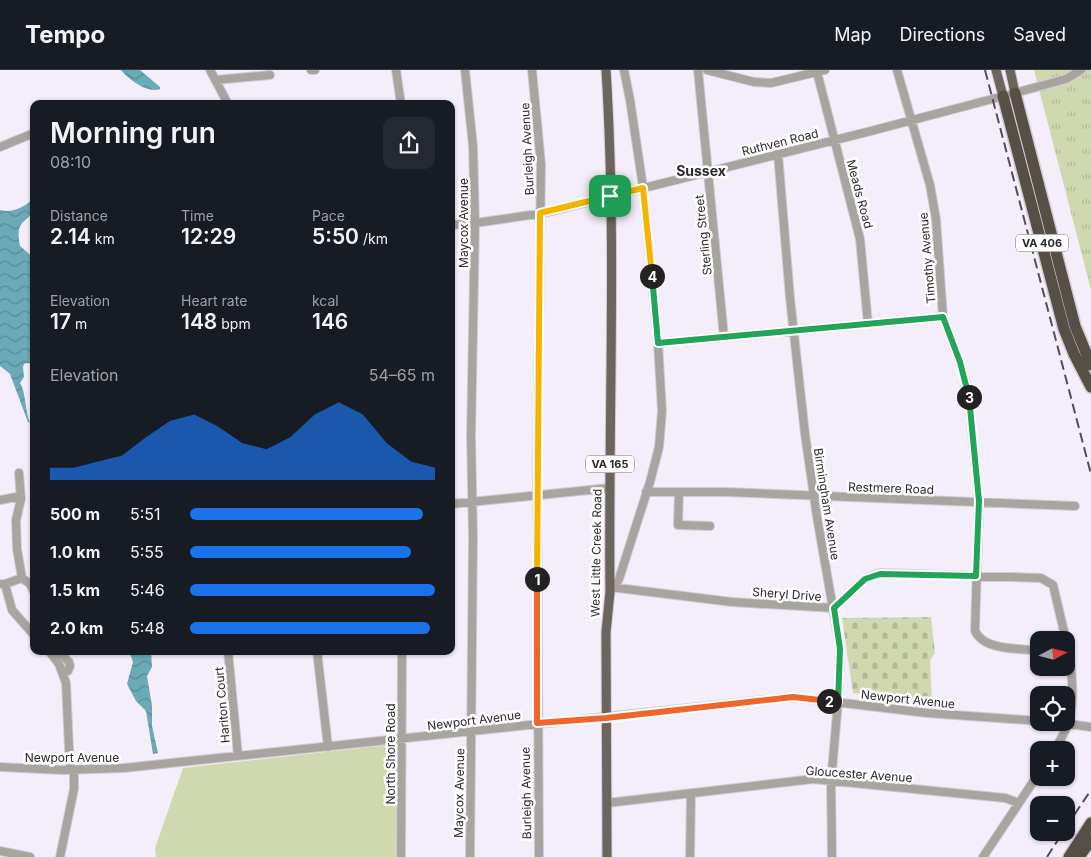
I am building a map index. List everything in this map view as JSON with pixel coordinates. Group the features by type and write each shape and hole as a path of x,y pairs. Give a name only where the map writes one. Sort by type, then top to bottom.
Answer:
{"highway":[{"name":"VA 406","path":"1015,92 1075,326 1091,365"},
{"name":"VA 406","path":"1003,96 1064,330 1091,387"},
{"path":"1068,857 1091,823"},
{"path":"1079,857 1091,840"}],"main road":[{"name":"West Little Creek Road","path":"606,70 610,196 610,587 606,632 607,857"},
{"name":"VA 406","path":"996,70 1003,96"},
{"name":"VA 406","path":"1010,70 1015,92"}],"street":[{"path":"210,70 226,100"},
{"path":"310,70 315,70"},
{"path":"396,70 400,100"},
{"name":"Maycox Avenue","path":"465,70 473,146 475,223 470,857"},
{"name":"Burleigh Avenue","path":"532,70 541,164 537,496 538,857"},
{"path":"610,587 616,584 619,579 646,492 658,447 662,411 658,343 643,188 624,70"},
{"name":"Sterling Street","path":"698,70 724,337"},
{"path":"707,70 754,82 771,82 825,70"},
{"name":"Timothy Avenue","path":"897,70 930,185 936,219 943,317 960,362 968,391 979,501 975,626 980,639 990,644 1030,649"},
{"name":"Ruthven Road","path":"455,225 540,213 643,188 1003,96 1066,78 1081,70"},
{"name":"Meads Road","path":"816,72 860,239 868,324"},
{"path":"215,80 270,75"},
{"path":"0,147 30,135"},
{"name":"Birmingham Avenue","path":"778,154 794,331 814,496 840,649 838,702 831,782 832,857"},
{"path":"658,343 943,317"},
{"path":"19,472 21,496 16,520 17,549 22,578 30,584"},
{"path":"455,504 609,488"},
{"name":"Restmere Road","path":"646,492 725,492 1075,506"},
{"path":"679,492 678,525 710,526"},
{"path":"0,500 21,496"},
{"name":"Sheryl Drive","path":"610,587 732,602 834,608 865,579 880,574 1041,578 1053,585 1064,631"},
{"path":"22,578 3,584 12,610 30,630"},
{"path":"52,655 63,672 67,688 74,789 60,857"},
{"path":"62,655 69,662 70,666 68,671 63,672"},
{"name":"Hariton Court","path":"228,655 238,756"},
{"path":"317,655 328,747"},
{"name":"North Shore Road","path":"401,857 402,655"},
{"name":"Newport Avenue","path":"0,767 72,770 124,768 793,697 927,713 1030,720"},
{"path":"1075,725 1091,726"},
{"name":"Gloucester Avenue","path":"607,803 813,779 1005,798 1019,803"},
{"path":"983,857 1030,786"},
{"path":"690,857 691,793"},
{"path":"0,851 30,857"}],"green space":[{"path":"1034,70 1091,70 1091,290"},
{"path":"931,617 935,653 930,660 932,703 853,693 842,618"},
{"path":"388,745 394,746 398,751 398,857 156,857 155,848 183,768"}],"water":[{"path":"121,70 140,70 160,89 144,88"},
{"path":"30,201 30,215 21,225 19,233 20,246 30,255 30,363 24,364 24,377 20,383 30,423 10,374 0,366 0,210 9,211"},
{"path":"130,655 151,655 152,667 147,676 152,706 152,726 158,753 153,754 146,711 136,701 127,684 133,662"}],"railway":[{"path":"985,70 1091,474"},
{"path":"1075,814 1091,790"},
{"path":"1047,857 1057,841"}],"district":[{"name":"Sussex","path":"701,170"}],"route":[{"path":"643,188 658,343 943,317 960,362 968,391 979,501 976,576 880,574 865,579 834,608 840,649 838,702 793,697 606,718 537,723 540,213 610,196 643,188"}]}
